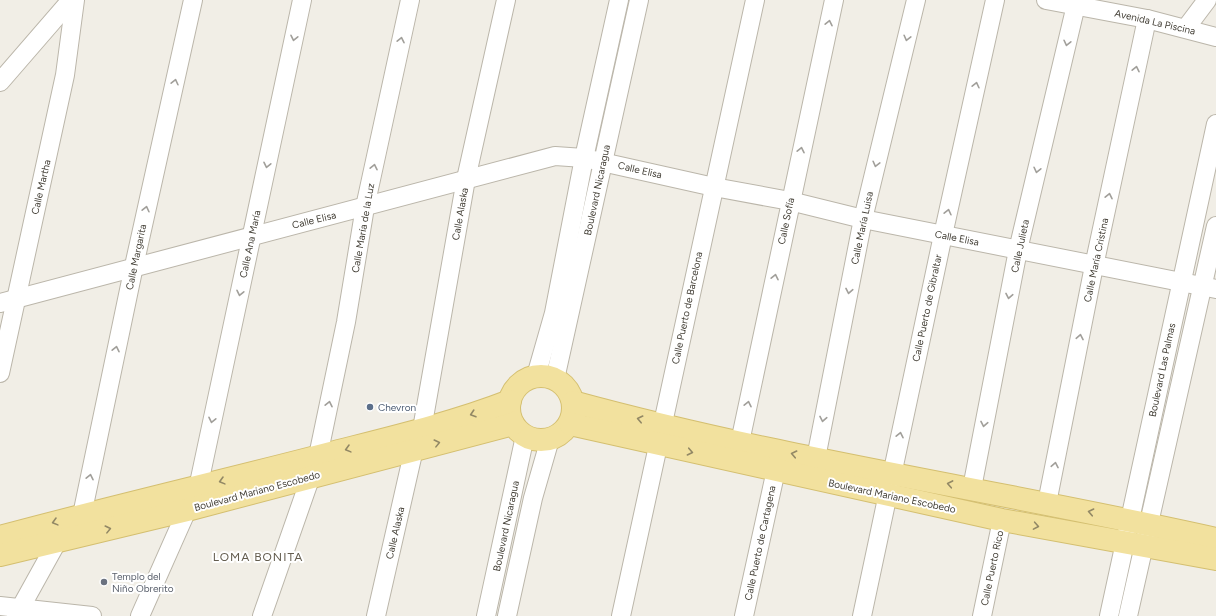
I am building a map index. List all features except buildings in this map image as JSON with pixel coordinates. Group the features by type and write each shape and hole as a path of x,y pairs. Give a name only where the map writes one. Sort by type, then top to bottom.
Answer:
{"main road":[{"path":"546,378 567,388 574,402 573,417 570,424 558,436 550,439 533,440 519,430 509,408 510,401 513,392 527,379 546,378"},
{"name":"Boulevard Mariano Escobedo","path":"0,555 187,510 422,429 483,411 510,401"},
{"path":"574,402 740,442 1047,503 1216,539"},
{"name":"Boulevard Mariano Escobedo","path":"570,424 658,445 1002,520 1216,559"},
{"name":"Boulevard Mariano Escobedo","path":"0,536 198,488 519,430"}],"street":[{"path":"0,82 71,0"},
{"name":"Calle Martha","path":"0,373 8,301 65,75 75,0"},
{"name":"Calle Margarita","path":"82,515 134,266 193,0"},
{"name":"Calle Ana María","path":"198,488 302,0"},
{"name":"Calle María de la Luz","path":"262,616 314,466 346,322 365,207 410,0"},
{"name":"Calle Alaska","path":"422,429 466,179 506,0"},
{"name":"Boulevard Nicaragua","path":"546,378 554,313 584,158 619,0"},
{"name":"Boulevard Nicaragua","path":"546,378 603,162 639,0"},
{"name":"Calle Puerto de Barcelona","path":"621,616 755,0"},
{"name":"Calle Sofía","path":"740,442 790,201 834,0"},
{"name":"Calle María Luisa","path":"816,458 863,219 916,0"},
{"name":"Calle Puerto de Gibraltar","path":"862,616 943,235 995,0"},
{"name":"Avenida La Piscina","path":"1048,0 1147,19 1216,37"},
{"path":"1186,28 1207,0"},
{"name":"Calle Julieta","path":"972,488 1018,250 1076,5"},
{"name":"Calle María Cristina","path":"1047,503 1094,266 1147,19"},
{"name":"Boulevard Las Palmas","path":"1109,616 1134,544 1139,522 1182,282 1216,124"},
{"name":"Calle Elisa","path":"8,301 134,266 365,207 547,157 584,158 714,187 790,201 863,219 1209,288"},
{"name":"Boulevard Las Palmas","path":"1139,522 1209,288 1216,226"},
{"name":"Boulevard Nicaragua","path":"486,616 519,430"},
{"name":"Boulevard Nicaragua","path":"507,616 533,498 550,439"},
{"name":"Calle Alaska","path":"376,616 414,449"},
{"name":"Calle Puerto de Cartagena","path":"744,616 776,470"},
{"path":"140,616 187,510"},
{"name":"Calle Puerto Rico","path":"982,616 1002,520"},
{"path":"19,612 57,542"},
{"name":"Boulevard Las Palmas","path":"1128,616 1134,544"},
{"path":"0,606 19,612 92,616"}],"place":[{"name":"Chevron","path":"370,407"},
{"name":"Templo del Niño Obrerito","path":"104,582"}],"district":[{"name":"LOMA BONITA","path":"258,557"}]}
